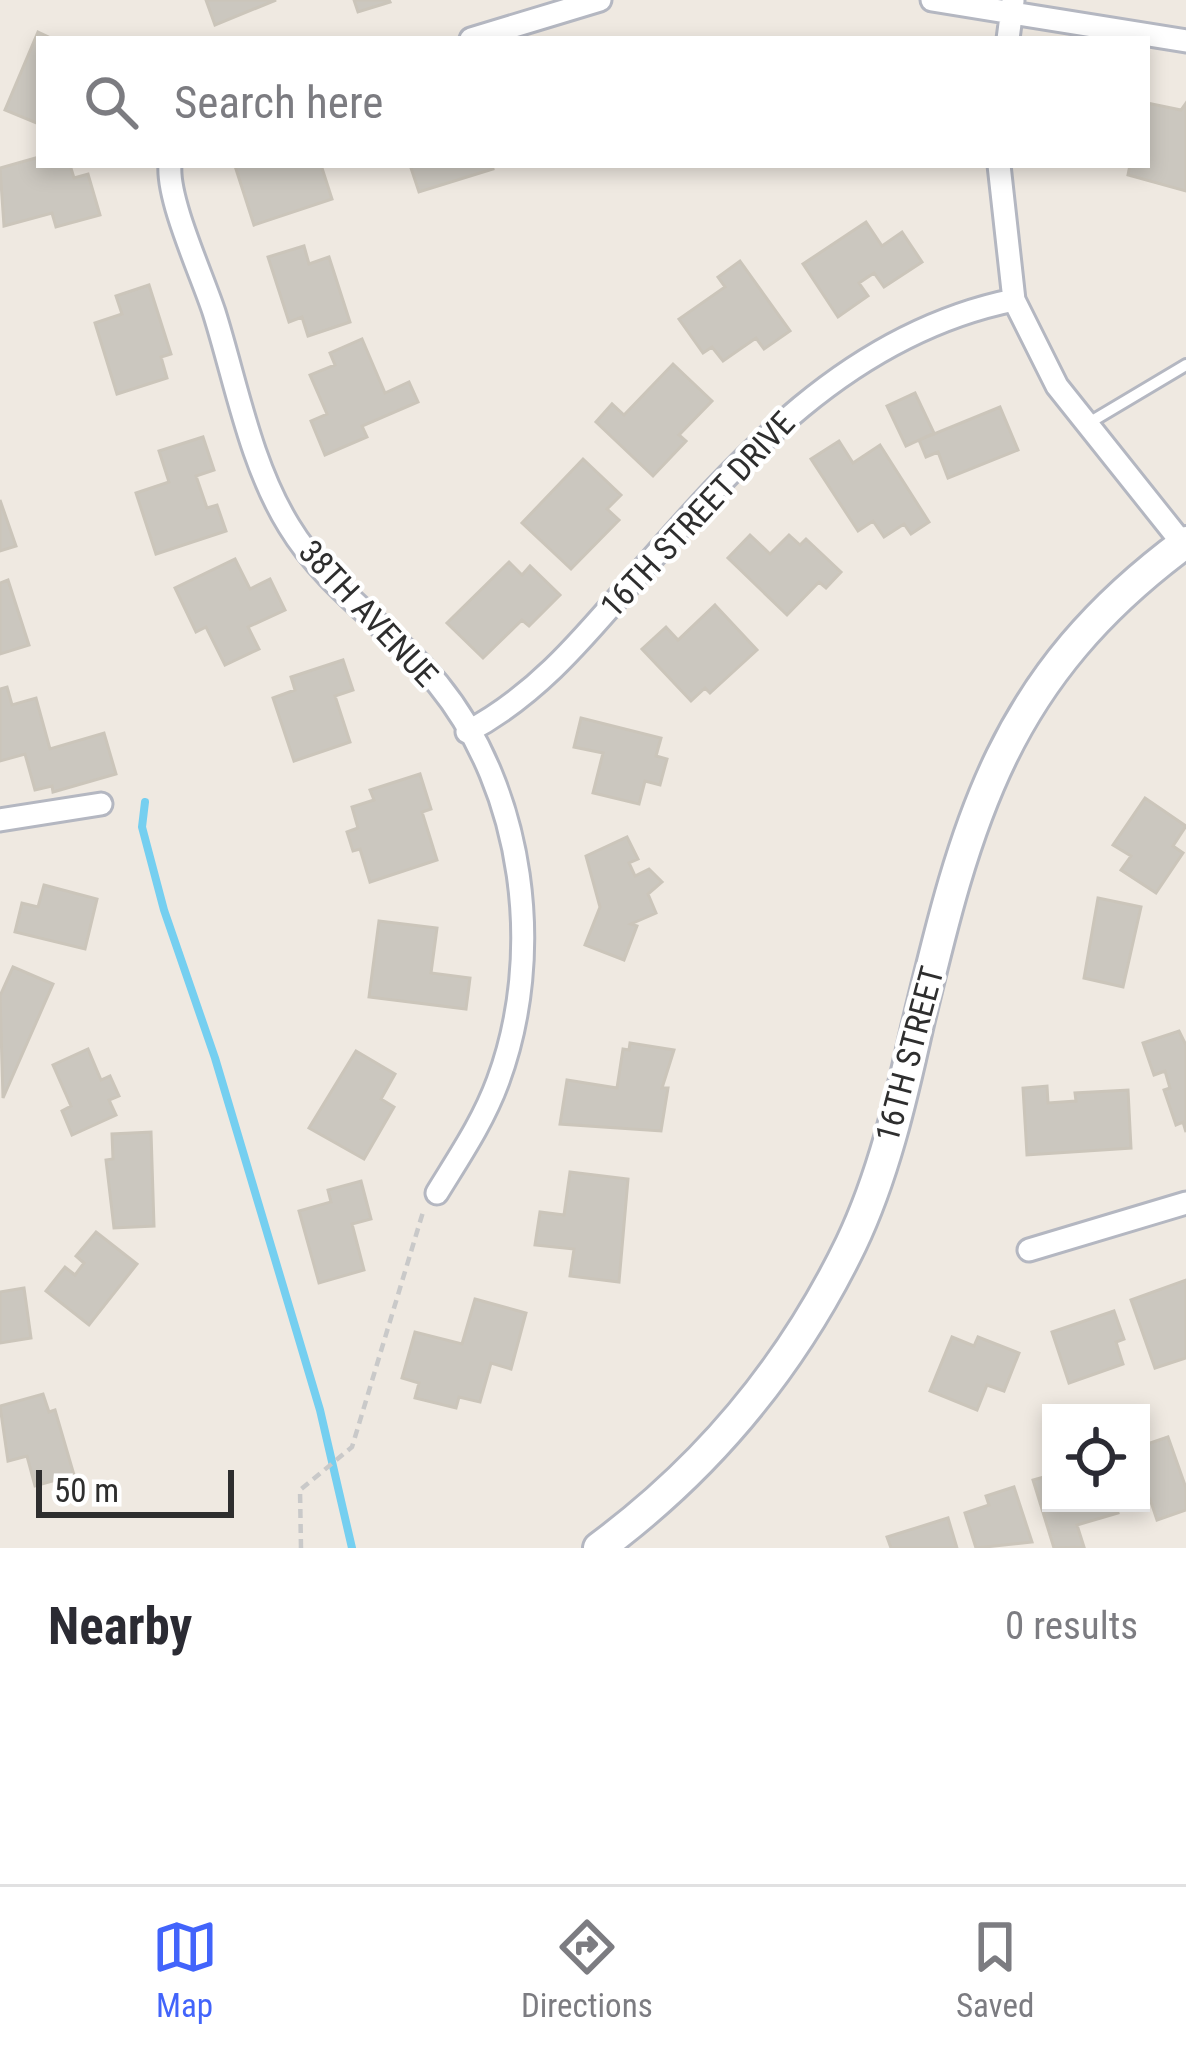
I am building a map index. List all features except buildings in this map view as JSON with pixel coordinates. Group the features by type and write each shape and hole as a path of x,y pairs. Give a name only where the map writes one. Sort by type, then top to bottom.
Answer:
{"main road":[{"name":"16TH STREET","path":"598,1548 658,1504 715,1448 772,1376 812,1312 852,1243 879,1166 964,840 988,779 1051,670 1090,624 1184,543"}],"street":[{"path":"481,36 600,0"},
{"path":"932,0 1012,7 1186,41"},
{"name":"38TH AVENUE","path":"171,168 268,489 328,579 428,674 467,732 506,818 524,924 523,979 498,1082 481,1122 437,1193"},
{"path":"999,168 1014,300 1057,386 1184,543"},
{"name":"16TH STREET DRIVE","path":"467,732 535,688 723,477 807,398 858,362 971,309 1014,300"},
{"path":"0,820 100,804"},
{"path":"1029,1250 1186,1203"}],"lane":[{"path":"1087,424 1186,365"}],"path":[{"path":"301,1548 300,1490 352,1448 417,1220 437,1193"}],"waterway":[{"path":"145,802 142,827 164,910 215,1058 320,1410 352,1548"}]}
